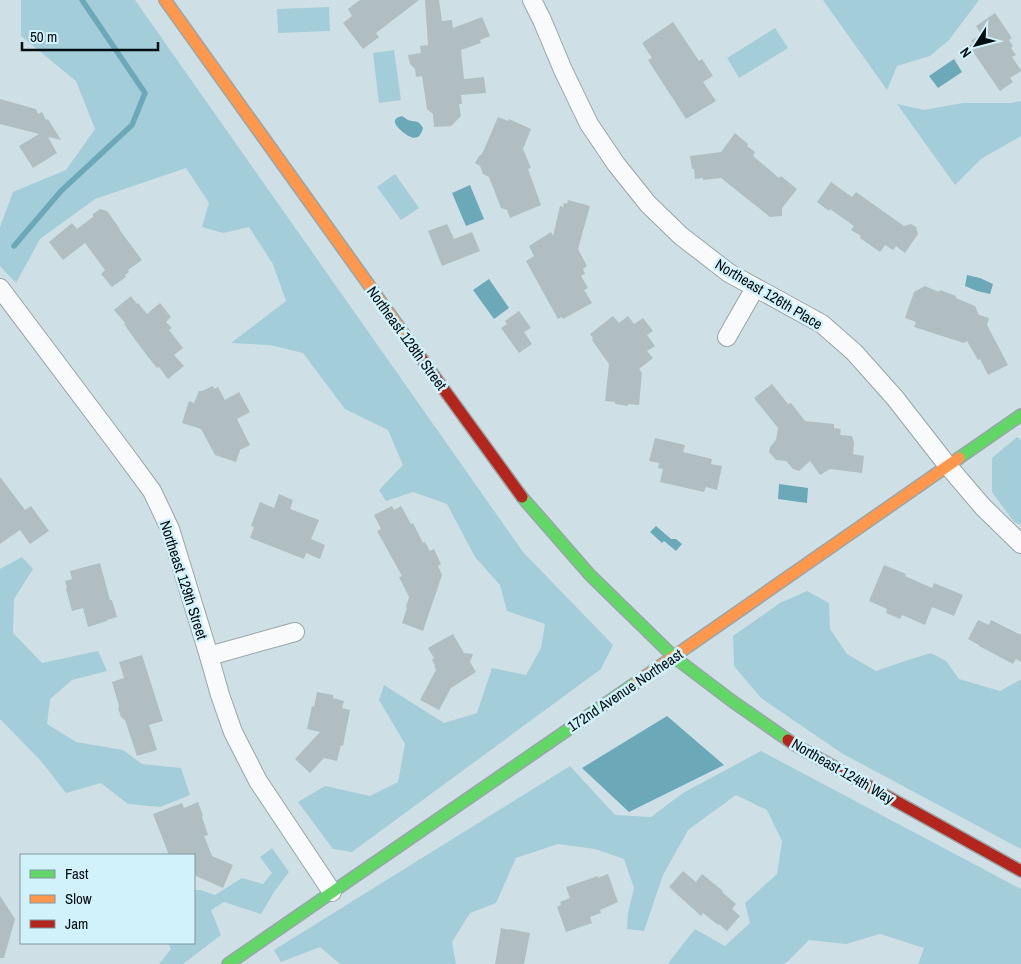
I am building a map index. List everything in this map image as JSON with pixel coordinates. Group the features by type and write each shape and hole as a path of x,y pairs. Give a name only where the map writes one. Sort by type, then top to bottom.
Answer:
{"street":[{"name":"Northeast 128th Street","path":"165,0 519,494 590,575 674,656"},
{"name":"Northeast 126th Place","path":"532,0 589,124 621,171 648,204 681,236 730,273 822,324 854,352 983,507 1021,544"},
{"name":"Northeast 129th Street","path":"0,288 152,491 170,528 210,656 220,696 233,732 258,781 332,892"},
{"path":"727,337 755,288"},
{"name":"172nd Avenue Northeast","path":"228,964 1021,415"},
{"path":"210,656 295,632"},
{"name":"Northeast 124th Way","path":"674,656 732,701 795,745 1021,871"}],"shaded area":[{"path":"21,0 135,0 523,552 613,645 601,669 352,852 333,849 298,802 325,786 370,796 398,782 405,744 379,700 384,685 444,723 477,713 492,668 526,675 541,648 545,624 507,611 500,585 475,557 447,504 413,492 386,501 379,490 403,465 388,430 345,409 303,353 270,345 231,343 286,301 273,264 249,227 223,233 202,227 209,203 186,168 95,199 40,239 16,283 0,266 0,227 13,192 66,170 95,129 76,81 21,36"},
{"path":"823,0 979,0 949,40 930,56 897,66 887,90"},
{"path":"329,7 330,31 278,33 277,9"},
{"path":"775,28 788,48 739,78 727,58"},
{"path":"394,50 401,100 379,103 373,53"},
{"path":"954,59 962,72 938,88 929,76"},
{"path":"1021,101 1021,136 981,159 955,185 897,104 924,110 963,103 1011,103"},
{"path":"402,116 421,125 423,128 422,132 418,137 410,137 397,126 396,119"},
{"path":"395,174 419,208 401,220 377,187"},
{"path":"470,185 484,219 466,226 452,193"},
{"path":"967,275 993,284 990,294 965,286"},
{"path":"489,279 509,308 494,319 473,290"},
{"path":"1017,437 1021,440 1021,525 1014,522 992,492 992,458"},
{"path":"779,484 808,488 807,503 778,499"},
{"path":"656,526 671,539 676,539 682,544 676,551 664,541 662,543 650,532"},
{"path":"22,557 33,569 14,599 13,633 42,663 98,651 107,671 72,680 50,699 47,724 76,742 123,750 142,764 181,768 190,795 160,807 128,804 101,783 66,793 41,761 0,719 0,569"},
{"path":"807,591 829,603 830,629 847,654 876,671 931,653 946,661 959,679 1000,691 1021,680 1021,849 843,754 761,698 734,666 733,636 780,603"},
{"path":"667,716 724,765 629,812 582,768"},
{"path":"761,751 1021,889 1021,964 918,964 924,948 880,934 846,944 809,940 783,964 669,964 695,929 725,946 750,923 745,903 777,874 782,841 767,810 736,795 688,830 663,875 644,931 627,929 628,913 634,888 624,859 595,849 558,844 516,858 496,903 470,913 452,942 456,964 340,964 320,947 281,962 274,950 570,766 615,815 651,817 683,793"},
{"path":"272,848 289,872 261,914 224,902 211,910 221,935 183,964 159,964 171,949 168,944 195,944 195,890 215,895 242,878 263,884 272,873 260,857"}],"building":[{"path":"360,0 419,0 376,33 379,37 363,49 343,23 352,16 348,9"},
{"path":"425,0 439,0 442,21 452,20 453,28 482,17 490,36 480,40 481,43 461,50 464,79 484,77 486,93 461,95 462,104 459,104 461,116 451,126 434,127 433,114 427,109 422,76 416,77 415,69 410,64 408,55 421,53 420,46 428,45"},
{"path":"995,13 1012,38 1009,40 1013,46 1011,48 1016,55 1012,57 1021,70 1010,78 1013,82 1000,91 969,46 973,43 971,41 981,34 976,26"},
{"path":"673,22 699,61 702,59 713,76 703,82 716,101 686,119 648,60 652,58 642,43"},
{"path":"0,99 36,109 38,114 42,112 61,140 48,137 57,153 33,168 19,146 39,134 0,124"},
{"path":"498,117 508,121 509,119 531,129 523,149 531,168 528,169 541,205 510,218 507,210 501,208 489,177 483,174 480,166 475,163 482,154"},
{"path":"735,133 755,152 753,156 779,178 781,176 797,189 782,208 782,216 770,217 721,178 695,179 690,156 721,152"},
{"path":"831,182 852,197 856,192 904,226 911,224 916,227 918,234 905,253 896,246 893,250 885,245 880,252 851,230 854,226 817,202"},
{"path":"568,200 590,206 578,249 587,266 583,269 585,274 581,276 588,288 584,290 592,303 563,319 562,317 558,319 526,261 534,256 529,246 551,232 553,236 560,206 563,207 564,203 567,204"},
{"path":"100,209 107,211 142,260 128,270 129,272 125,275 126,277 112,287 101,274 105,270 85,243 63,260 49,242 72,223 77,229"},
{"path":"447,224 454,239 472,232 480,251 442,266 428,231"},
{"path":"925,286 956,296 956,298 975,306 979,315 989,318 987,325 1008,365 988,375 980,359 978,360 967,341 964,343 914,327 916,322 905,318 914,292"},
{"path":"131,296 147,314 160,303 171,317 166,322 172,328 169,330 183,348 174,355 184,366 168,379 159,367 157,368 152,362 114,310"},
{"path":"519,311 531,328 524,332 532,344 519,353 501,328 507,324 505,321"},
{"path":"613,316 619,323 628,316 634,324 643,318 653,331 647,335 655,346 647,351 653,358 639,369 642,373 639,405 628,404 628,406 605,401 609,364 592,340 593,338 590,334"},
{"path":"772,384 788,404 791,403 805,421 834,424 834,428 841,429 840,435 852,436 854,443 853,454 864,456 862,473 830,469 820,475 810,461 799,471 793,469 786,461 776,460 769,452 770,447 776,440 778,428 754,398"},
{"path":"213,386 214,389 218,387 225,400 239,392 250,412 237,419 250,445 240,450 236,462 215,455 201,429 182,423 189,401 194,403 199,391"},
{"path":"655,438 685,445 683,452 712,459 711,464 722,466 717,490 706,487 704,492 660,482 663,469 658,468 659,463 649,461"},
{"path":"0,477 25,510 31,506 49,531 30,544 20,530 0,544"},
{"path":"279,494 293,500 290,509 319,520 311,539 325,545 320,559 306,553 304,559 250,538 254,527 251,526 260,502 274,508"},
{"path":"392,506 394,510 401,506 411,524 413,523 423,543 425,542 430,551 434,549 441,564 438,566 442,575 423,631 402,623 409,597 399,577 402,576 377,531 381,529 374,515"},
{"path":"100,563 110,600 112,600 117,617 88,627 83,608 72,611 65,581 72,579 70,571"},
{"path":"884,565 932,588 934,583 963,595 954,616 932,607 925,625 902,615 900,619 886,613 887,609 869,601"},
{"path":"978,620 989,625 991,620 1021,635 1021,662 1016,659 1013,664 968,639"},
{"path":"453,634 464,653 473,654 470,662 476,672 451,688 439,710 420,700 436,670 432,660 434,658 428,648"},
{"path":"142,655 163,721 149,725 157,750 137,756 125,720 121,717 112,682 124,678 119,662"},
{"path":"317,692 333,695 333,698 344,701 342,708 350,710 343,746 341,745 337,761 324,758 310,773 295,759 320,732 307,729"},
{"path":"198,802 208,835 204,836 212,856 233,865 223,888 195,875 195,854 169,854 153,814 182,803 184,808"},
{"path":"683,871 696,882 702,874 736,904 732,909 740,916 727,931 703,913 701,916 669,887"},
{"path":"608,874 618,902 600,910 601,913 590,917 592,923 566,932 557,907 561,905 560,902 570,898 566,887"},
{"path":"0,896 15,919 4,958 0,958"},
{"path":"501,928 530,933 524,964 495,964"}],"waterway":[{"path":"14,246 61,191 132,125 145,93 82,0"}],"traffic: fast":[{"path":"959,458 1021,415"},
{"path":"522,497 590,575 674,657 788,740"},
{"path":"228,964 637,682"}],"traffic: slow":[{"path":"165,0 419,355"},
{"path":"637,682 959,458"}],"traffic: jam":[{"path":"419,355 522,497"},
{"path":"788,740 1021,871"}]}
